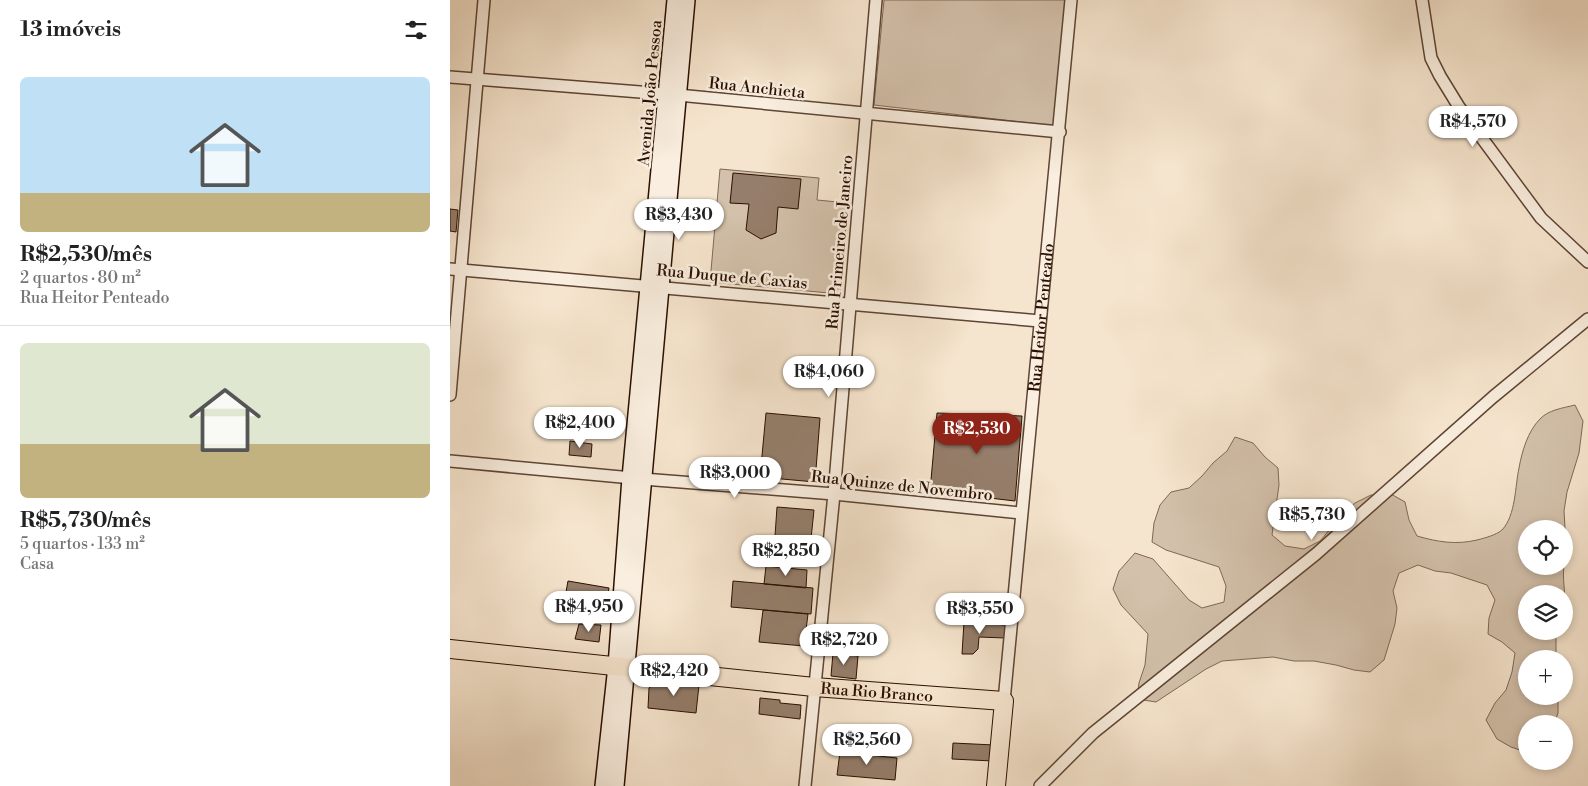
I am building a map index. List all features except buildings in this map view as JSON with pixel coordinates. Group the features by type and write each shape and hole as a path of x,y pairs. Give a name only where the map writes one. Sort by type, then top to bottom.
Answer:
{"main road":[{"name":"Avenida João Pessoa","path":"616,786 617,712 675,66 678,10 687,0"},
{"name":"Rua Rio Branco","path":"450,650 814,687 1004,701"},
{"name":"Rua Heitor Penteado","path":"996,786 1004,701"},
{"name":"Avenida João Pessoa","path":"603,786 617,712"}],"street":[{"path":"450,395 455,269 478,79 484,0"},
{"name":"Rua Primeiro de Janeiro","path":"805,786 834,494 876,0"},
{"name":"Rua Heitor Penteado","path":"1004,701 1060,132 1071,0"},
{"path":"1422,0 1432,58 1440,76 1459,107 1541,218 1588,262"},
{"name":"Rua Anchieta","path":"450,77 672,95 1060,132"},
{"name":"Rua Duque de Caxias","path":"455,269 1040,321"},
{"path":"1040,786 1093,733 1316,554 1492,396 1588,319"},
{"name":"Rua Quinze de Novembro","path":"450,461 834,494 1021,513"}],"shaded area":[{"path":"884,0 1066,0 1056,126 874,105"},
{"path":"720,169 819,178 817,200 848,203 840,294 710,282"},
{"path":"1575,405 1583,421 1579,453 1567,492 1565,520 1518,520 1518,575 1563,575 1564,585 1518,585 1518,640 1556,640 1556,650 1518,650 1518,705 1558,705 1558,713 1557,715 1518,715 1518,749 1497,739 1486,720 1495,703 1506,690 1512,672 1515,653 1502,642 1488,634 1489,618 1495,600 1487,585 1451,573 1435,571 1418,565 1399,573 1393,591 1397,608 1395,624 1384,660 1370,672 1314,661 1294,661 1273,657 1222,661 1206,669 1156,702 1137,699 1139,683 1145,665 1148,634 1121,605 1113,589 1119,571 1135,553 1153,559 1189,600 1202,608 1224,602 1226,586 1219,567 1166,550 1152,542 1154,523 1160,505 1171,492 1189,488 1227,451 1235,437 1253,443 1278,468 1279,485 1272,535 1285,546 1304,549 1320,541 1355,503 1371,495 1391,494 1405,502 1409,520 1417,536 1454,543 1487,537 1502,530 1507,524 1526,442 1532,429 1540,419 1547,413"}]}
